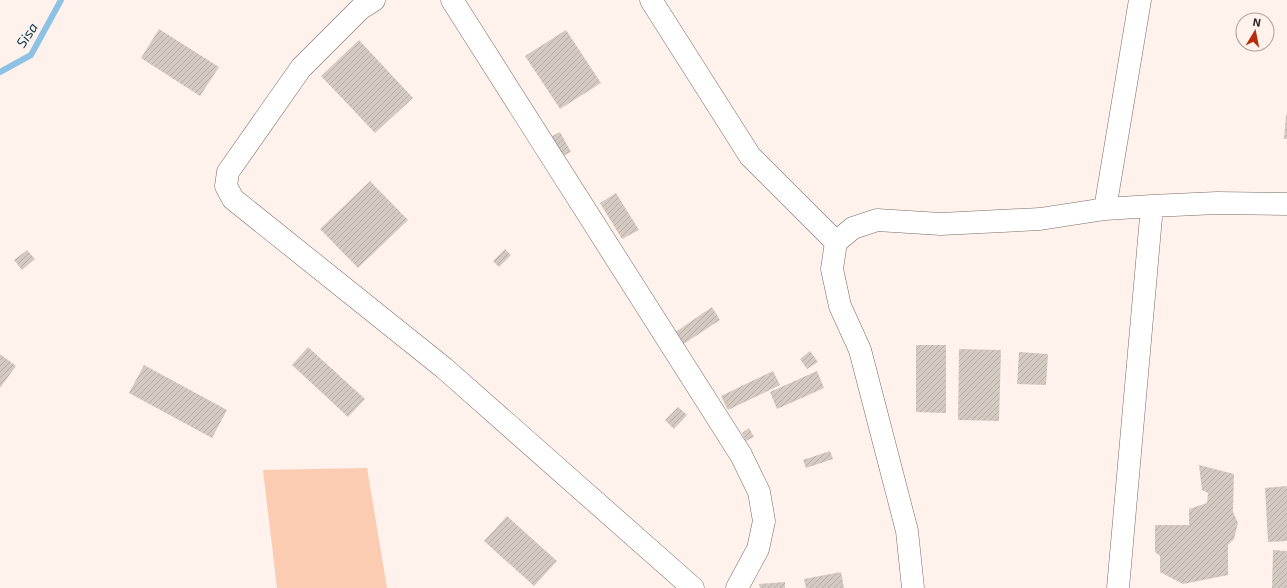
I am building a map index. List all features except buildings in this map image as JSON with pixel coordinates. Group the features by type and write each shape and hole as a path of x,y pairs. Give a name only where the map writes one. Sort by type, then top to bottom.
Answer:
{"street":[{"path":"374,0 360,9 301,68 228,172 226,186 233,199 444,368 693,588"},
{"path":"452,0 742,455 758,492 764,521 758,549 737,588"},
{"path":"651,0 750,156 836,242"},
{"path":"1105,209 1140,0"},
{"path":"913,588 905,524 860,350 840,306 832,269 836,242 853,228 877,220 941,224 1040,218 1105,209 1152,206 1217,203 1287,204"},
{"path":"1118,588 1152,206"}],"shaded area":[{"path":"367,468 387,588 277,588 263,470"}],"waterway":[{"name":"Sisa","path":"0,72 31,55 61,0"}]}
